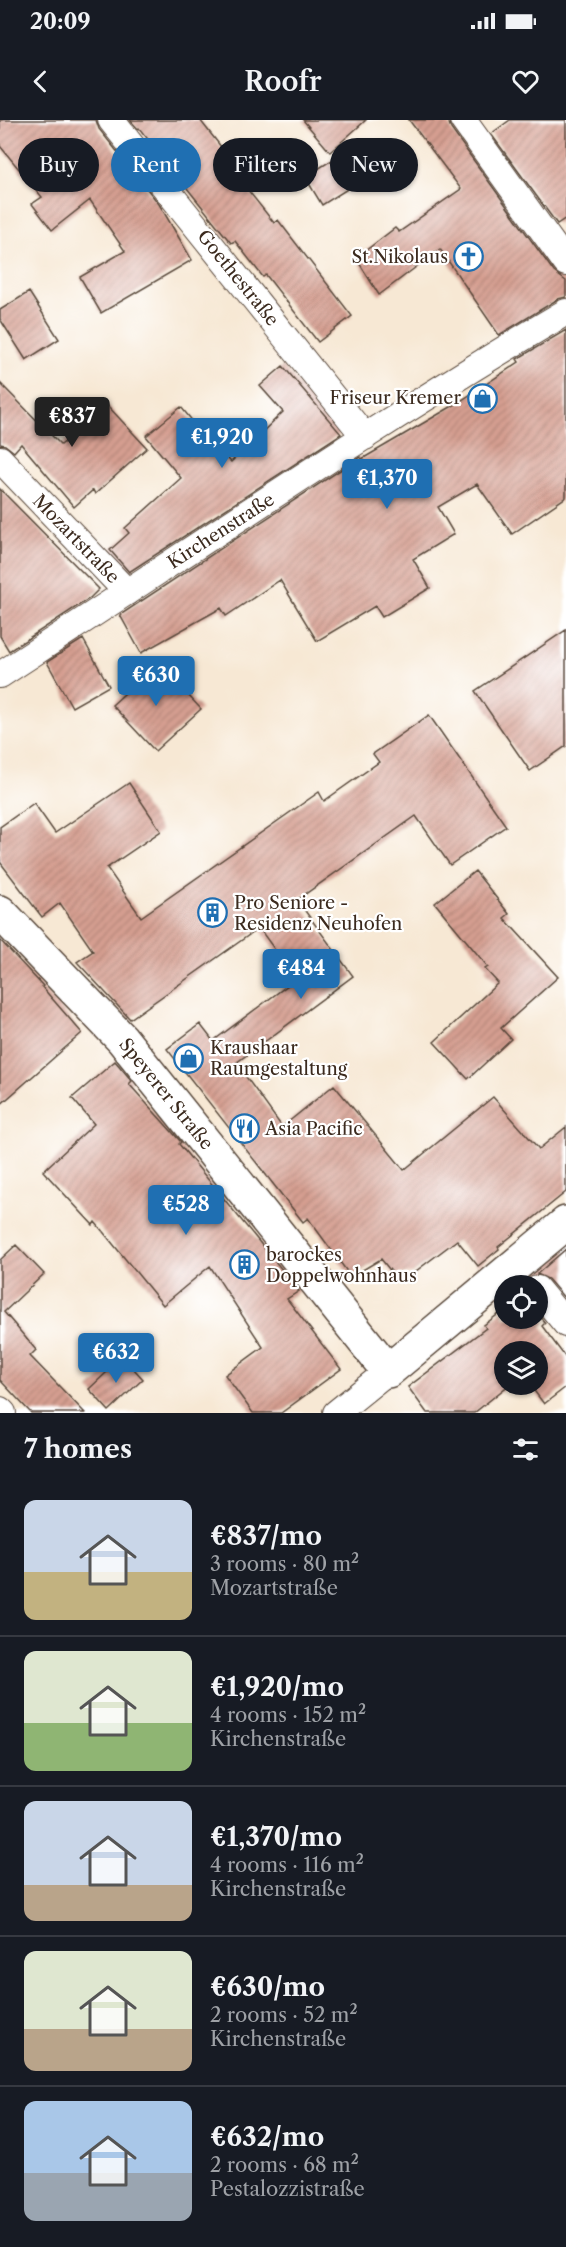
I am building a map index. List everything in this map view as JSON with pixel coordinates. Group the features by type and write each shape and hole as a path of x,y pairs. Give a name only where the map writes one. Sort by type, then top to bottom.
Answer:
{"main road":[{"name":"Speyerer Straße","path":"0,912 122,1039 388,1371"},
{"path":"532,1275 566,1223"},
{"path":"388,1371 494,1303"}],"street":[{"name":"Goethestraße","path":"111,120 365,437"},
{"path":"463,120 566,263"},
{"name":"Kirchenstraße","path":"0,675 488,358 566,312"},
{"name":"Mozartstraße","path":"0,459 127,592"},
{"path":"548,1303 566,1324"},
{"path":"336,1413 388,1371"},
{"path":"0,1410 3,1413"}],"building":[{"path":"0,120 96,120 99,129 111,144 111,192 149,192 192,260 101,313 80,277 125,251 90,200 52,230 32,204 42,197 38,192 99,192 99,138 18,138 18,168 0,146"},
{"path":"130,120 200,120 214,138 213,192 249,192 274,223 278,220 352,316 318,342 266,275 263,277 235,241 231,243 190,192 201,192 201,138 147,138"},
{"path":"303,120 366,120 346,138 330,138 330,152"},
{"path":"409,120 448,120 451,129 554,272 566,281 566,297 558,299 499,335 440,249 379,295 356,258 395,228 399,232 461,189"},
{"path":"510,120 566,120 566,218 557,224 491,134"},
{"path":"330,161 330,192 343,192 322,205 314,192 318,192 318,169"},
{"path":"29,292 59,339 26,360 0,319 0,310"},
{"path":"566,330 566,497 512,534 477,484 438,507 454,534 413,559 430,588 382,617 375,606 317,641 280,580 226,616 221,608 141,653 120,615 360,457 362,459 456,404 519,362 517,359"},
{"path":"283,366 341,434 129,572 110,550 129,533 125,528 181,478 146,436 181,407 222,457 224,455 231,462 283,412 260,386"},
{"path":"0,383 61,445 107,405 147,448 95,494 93,490 74,507 21,444 14,452 0,444"},
{"path":"0,489 99,589 90,598 9,651 0,636"},
{"path":"566,630 566,746 530,771 475,691"},
{"path":"83,639 109,686 72,707 47,662"},
{"path":"158,663 201,709 155,751 112,705"},
{"path":"429,715 506,826 450,865 416,816 297,900 353,976 236,1063 282,1127 334,1085 404,1170 493,1097 539,1149 566,1127 566,1192 478,1266 457,1240 412,1274 393,1274 381,1259 351,1277 308,1218 303,1222 167,1049 200,1024 213,1041 296,979 259,928 130,1019 77,962 93,951 60,903 42,917 0,862 0,827 34,803 55,833 129,783 161,831 107,868 141,917 319,792 324,801 379,762 373,754"},
{"path":"475,871 509,914 504,918 558,977 501,1028 511,1039 468,1079 434,1042 498,983 485,969 488,967 435,903"},
{"path":"0,940 43,986 82,1033 0,1105"},
{"path":"115,1061 132,1081 129,1084 181,1142 179,1144 299,1291 287,1299 341,1369 281,1413 253,1413 225,1375 263,1347 210,1266 163,1305 95,1222 93,1225 43,1171 94,1124 72,1098"},
{"path":"16,1245 44,1274 4,1312 36,1350 30,1356 85,1413 31,1413 0,1380 0,1260"},
{"path":"566,1249 566,1300 548,1279 548,1275 537,1274"},
{"path":"494,1318 494,1329 544,1329 566,1358 566,1387 544,1404 537,1395 548,1395 548,1341 494,1341 494,1395 496,1395 474,1413 427,1413 408,1387 486,1328 484,1325"},
{"path":"123,1357 143,1379 109,1411 89,1389"}],"place":[{"name":"St.Nikolaus","path":"469,257"},
{"name":"Friseur Kremer","path":"482,398"},
{"name":"Pro Seniore - Residenz Neuhofen","path":"213,913"},
{"name":"Kraushaar Raumgestaltung","path":"189,1058"},
{"name":"Asia Pacific","path":"244,1129"},
{"name":"barockes Doppelwohnhaus","path":"245,1265"}]}
